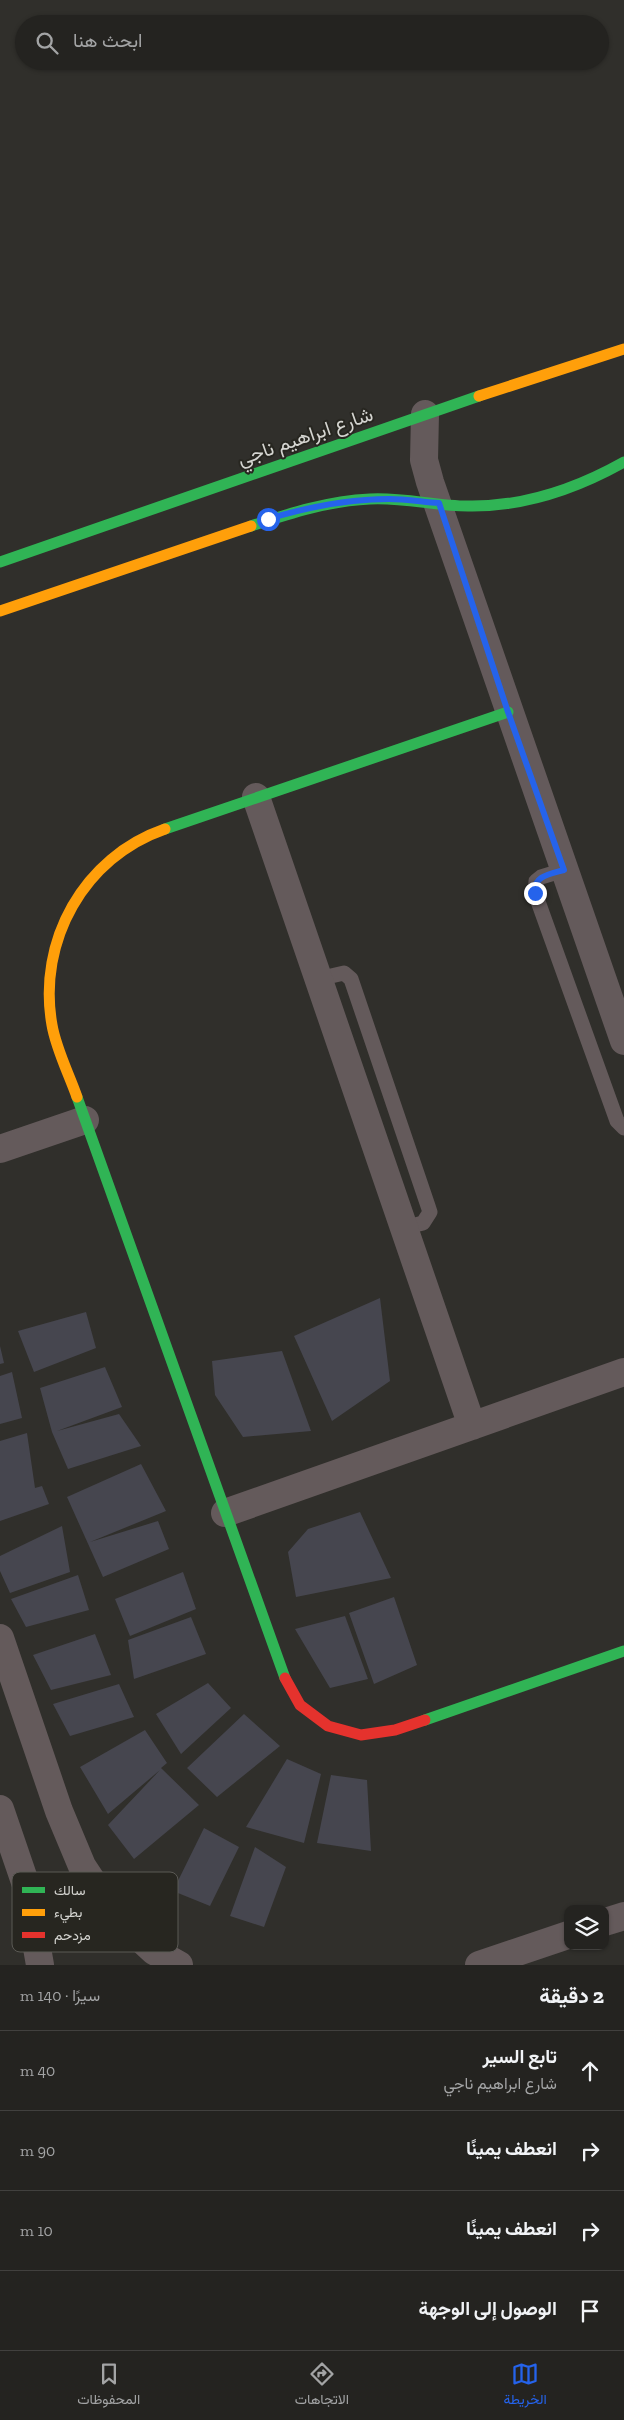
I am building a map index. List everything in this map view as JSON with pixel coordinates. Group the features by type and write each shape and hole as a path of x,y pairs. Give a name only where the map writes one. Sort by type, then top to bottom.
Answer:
{"street":[{"name":"شارع ابراهيم ناجي","path":"0,562 425,414 624,349"},
{"path":"425,414 424,460 508,712 624,1041"},
{"path":"0,611 308,507 349,500 390,498 468,506 505,504 542,497 577,485 624,462"},
{"path":"508,712 148,834 107,861 74,898 54,944 48,992 52,1028 283,1675 300,1705 328,1726 362,1735 396,1730 624,1651"},
{"path":"256,797 472,1426"},
{"path":"0,1149 85,1120"},
{"path":"225,1513 624,1372"},
{"path":"0,1638 59,1811 86,1872"},
{"path":"0,1809 22,1872"},
{"path":"609,1921 624,1916"},
{"path":"479,1965 564,1936"},
{"path":"38,1952 40,1965"},
{"path":"156,1952 179,1965"}],"lane":[{"path":"564,870 541,877 536,881 535,893 617,1121 624,1128"}],"building":[{"path":"380,1298 390,1381 332,1421 294,1336"},
{"path":"86,1312 96,1348 34,1372 18,1331"},
{"path":"0,1346 4,1363 0,1364"},
{"path":"282,1351 311,1431 243,1437 215,1395 212,1361"},
{"path":"105,1367 122,1407 57,1431 119,1414 141,1446 68,1469 52,1432 40,1388"},
{"path":"12,1372 22,1418 0,1424 0,1376"},
{"path":"27,1433 35,1488 42,1486 49,1504 0,1521 0,1441"},
{"path":"141,1464 166,1511 90,1542 158,1521 169,1549 103,1577 67,1497"},
{"path":"360,1512 391,1578 296,1597 288,1552 308,1529"},
{"path":"62,1526 70,1572 10,1593 0,1571 0,1556"},
{"path":"183,1572 196,1609 130,1636 115,1599"},
{"path":"78,1575 89,1610 26,1627 11,1599"},
{"path":"394,1597 417,1665 374,1684 349,1613"},
{"path":"345,1616 368,1679 330,1688 295,1629"},
{"path":"191,1617 206,1654 134,1679 128,1640"},
{"path":"95,1634 111,1675 51,1690 33,1655"},
{"path":"208,1683 231,1708 181,1754 156,1714"},
{"path":"119,1684 134,1717 70,1736 53,1704"},
{"path":"244,1714 280,1746 217,1797 187,1768"},
{"path":"145,1730 167,1763 161,1768 199,1805 134,1859 108,1825 160,1770 108,1814 80,1767"},
{"path":"287,1759 321,1774 304,1843 246,1827"},
{"path":"331,1775 367,1780 371,1851 317,1843"},
{"path":"204,1828 239,1847 210,1906 178,1893 178,1881"},
{"path":"255,1847 286,1867 264,1927 230,1916"}],"traffic: fast":[{"path":"0,562 479,396"},
{"path":"251,526 310,508 354,500 395,499 468,506 489,506 529,500 568,488 624,462"},
{"path":"165,829 508,712"},
{"path":"77,1097 285,1678"},
{"path":"425,1720 624,1651"}],"traffic: slow":[{"path":"479,396 624,349"},
{"path":"0,611 251,526"},
{"path":"77,1097 52,1025 49,994 52,963 60,933 72,906 90,881 111,860 136,842 165,829"}],"traffic: jam":[{"path":"285,1678 300,1705 328,1726 361,1735 395,1730 425,1720"}],"route":[{"path":"268,519 308,507 349,500 390,498 439,503 508,712 564,870 541,877 536,881 535,893"}]}
